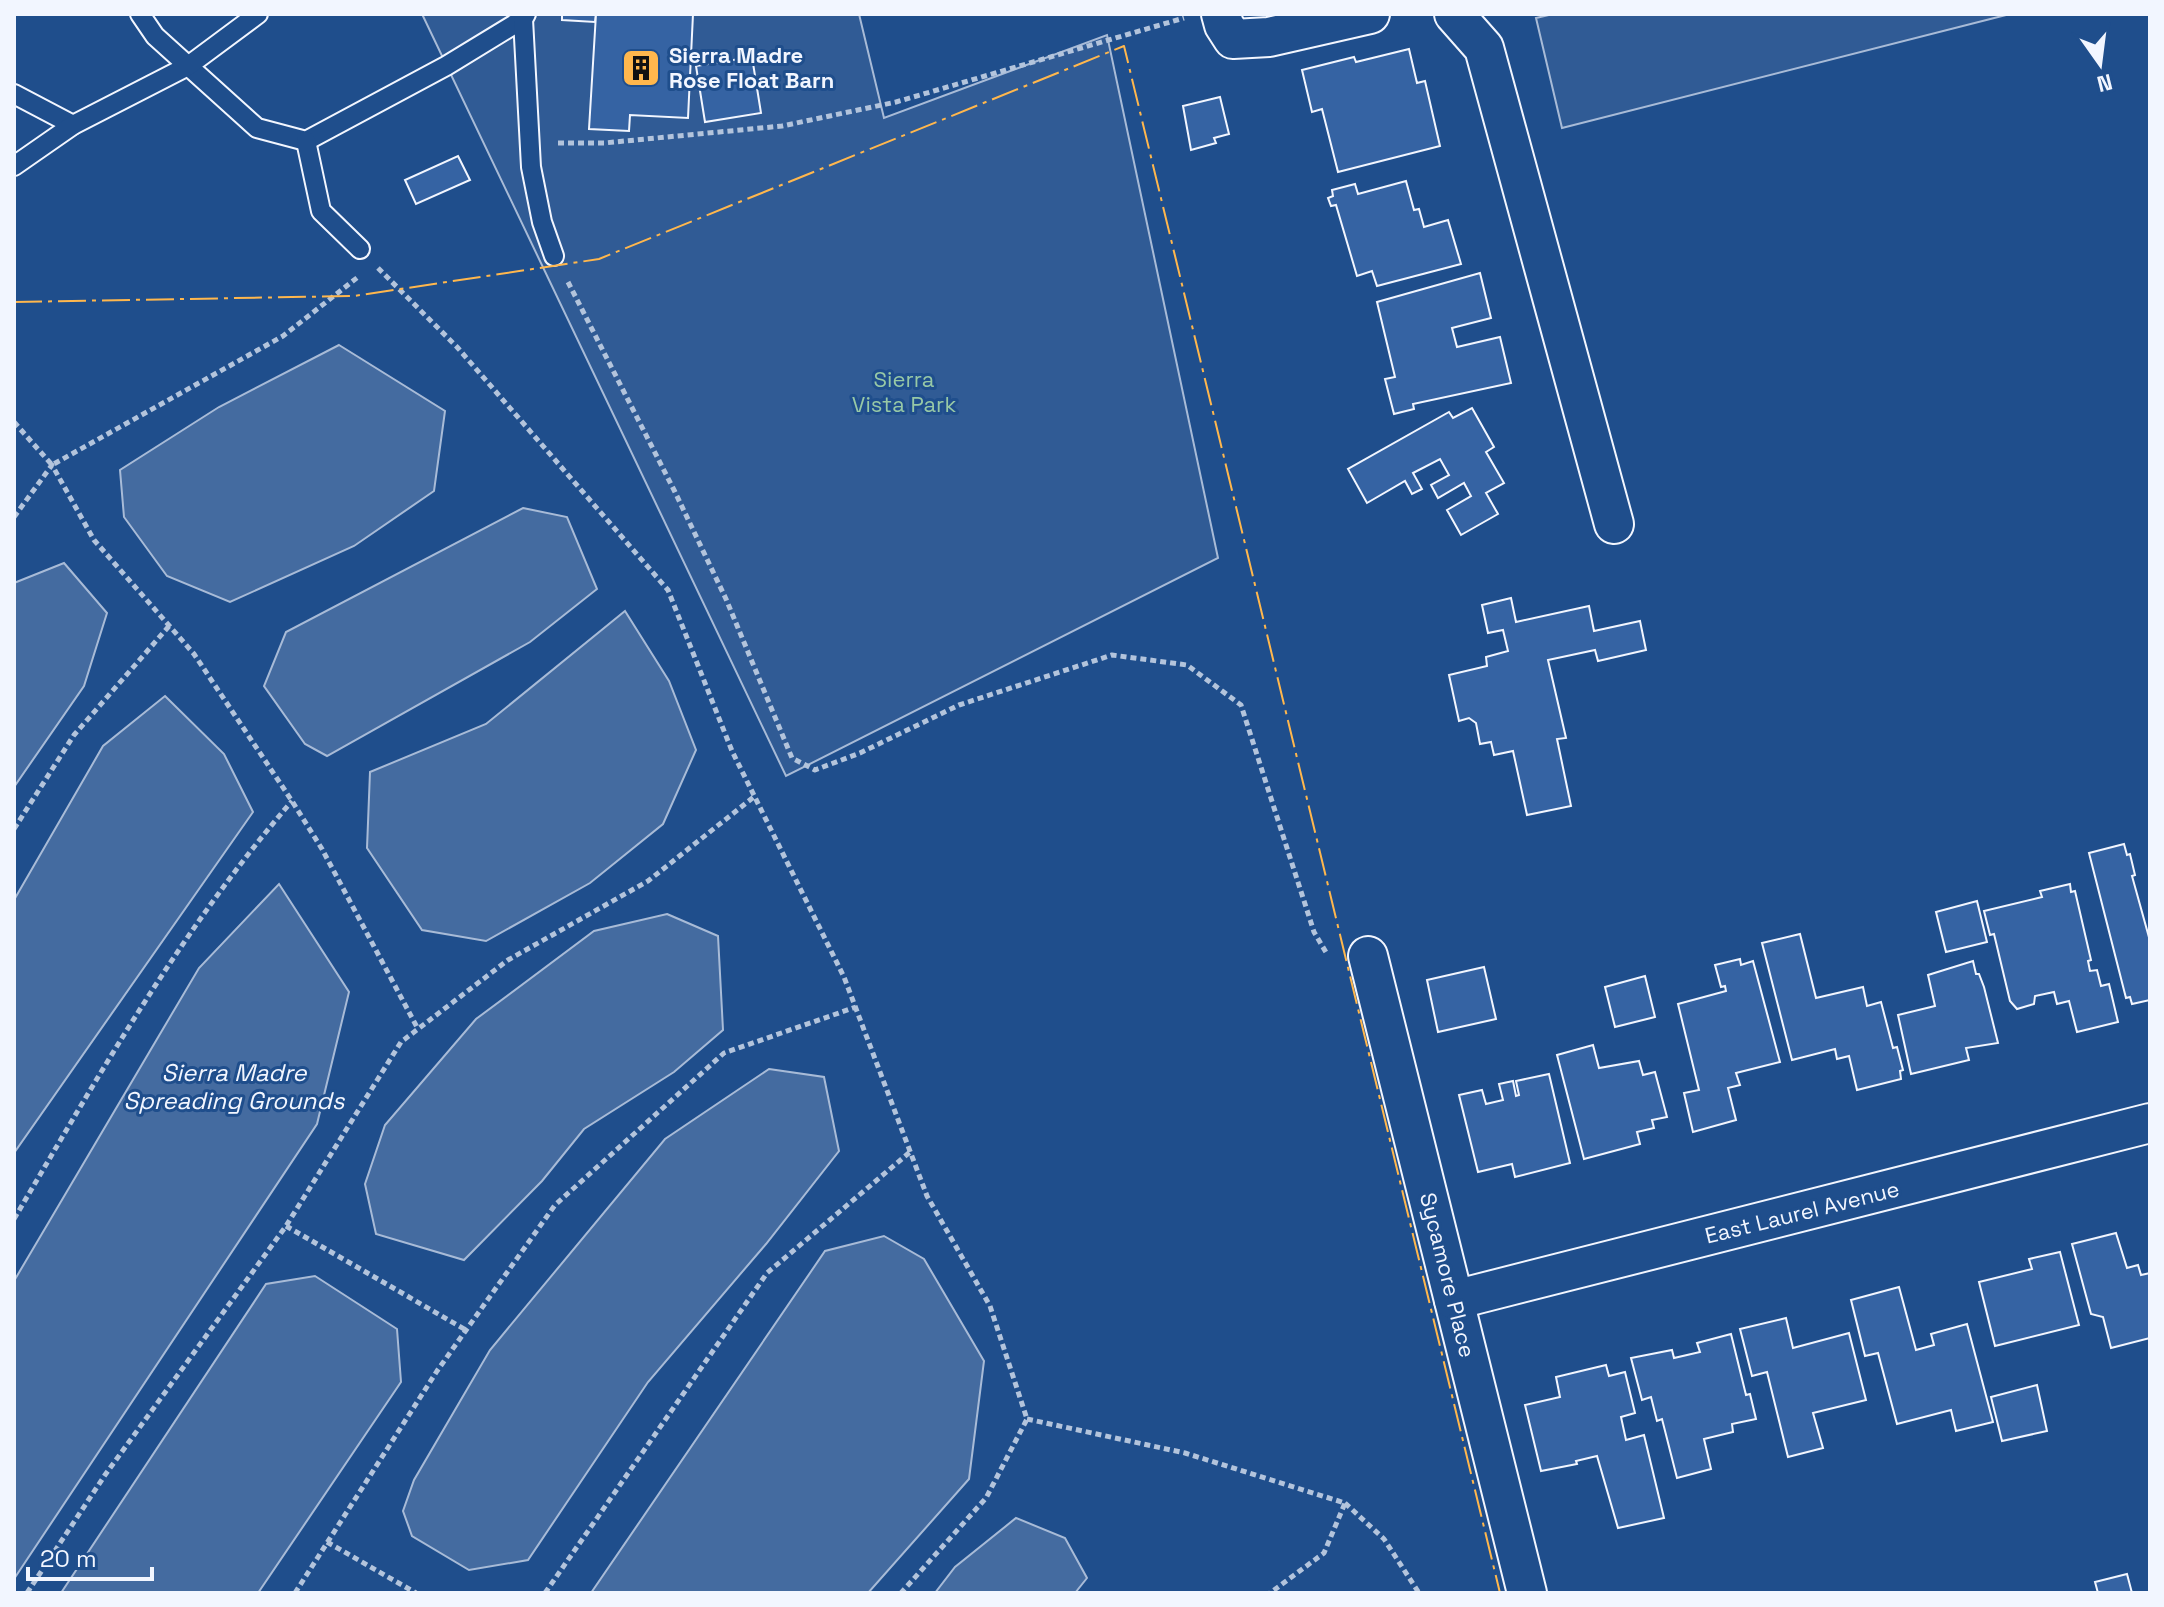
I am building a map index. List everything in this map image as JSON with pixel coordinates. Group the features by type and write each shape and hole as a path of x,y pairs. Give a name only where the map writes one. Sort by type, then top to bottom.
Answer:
{"street":[{"path":"1221,14 1233,39 1269,37 1370,14"},
{"path":"1454,14 1484,48 1614,524"},
{"name":"Sycamore Place","path":"1368,956 1527,1593"},
{"name":"East Laurel Avenue","path":"1454,1300 2150,1123"}],"lane":[{"path":"140,14 155,36 257,128 306,141 446,66 525,17 531,167 542,222 554,256"},
{"path":"14,166 73,125 188,66 258,14"},
{"path":"14,94 73,125"},
{"path":"306,141 321,211 360,249"}],"path":[{"path":"531,143 604,143 782,126 896,102 1197,14"},
{"path":"360,249 457,347 668,590 732,751 844,977 927,1196 990,1306 1027,1419 986,1498 901,1593"},
{"path":"554,256 726,599 792,758 815,770 860,753 959,705 1112,655 1187,665 1241,705 1314,932 1333,963 1368,956"},
{"path":"14,517 52,465 283,336 374,264"},
{"path":"14,422 52,465 94,540 194,654 292,801 322,849 418,1029"},
{"path":"14,829 74,735 170,625"},
{"path":"27,1593 105,1475 286,1226 401,1042 508,960 648,881 755,796"},
{"path":"14,1219 136,1012 258,840 292,801"},
{"path":"295,1593 466,1330 555,1205 724,1053 856,1007"},
{"path":"545,1593 767,1273 910,1152"},
{"path":"286,1226 466,1330"},
{"path":"1027,1419 1185,1453 1345,1503 1384,1539 1419,1593"},
{"path":"1270,1593 1324,1553 1345,1503"},
{"path":"327,1542 416,1593"}],"shaded area":[{"name":"Sierra Vista Park","path":"422,14 859,14 884,118 1107,35 1218,558 786,776"},
{"path":"1553,14 2010,14 1562,128 1536,18"}],"water":[{"path":"339,345 445,411 434,491 354,546 230,602 167,576 124,517 120,470 219,407"},
{"path":"523,508 567,517 597,589 530,642 327,756 305,744 264,686 286,632"},
{"path":"64,563 107,613 84,686 14,787 14,583"},
{"path":"625,611 669,681 696,750 663,824 590,883 486,941 422,930 367,848 370,772 486,724"},
{"name":"Sierra Madre Spreading Grounds","path":"165,696 224,754 253,812 14,1153 14,900 103,746"},
{"name":"Sierra Madre Spreading Grounds","path":"279,884 349,992 317,1124 14,1579 14,1281 199,968"},
{"name":"Sierra Madre Spreading Grounds","path":"667,914 718,936 723,1030 674,1072 584,1129 542,1181 464,1260 376,1234 365,1184 385,1125 476,1019 594,931"},
{"path":"769,1069 824,1077 839,1151 766,1244 648,1382 528,1560 469,1570 412,1536 403,1511 414,1480 490,1350 665,1139"},
{"path":"884,1236 924,1259 984,1361 969,1479 868,1593 591,1593 825,1251"},
{"path":"315,1276 397,1329 401,1382 258,1593 61,1593 266,1284"},
{"path":"1016,1518 1065,1538 1087,1578 1075,1593 935,1593 955,1567"}],"building":[{"path":"562,14 596,14 595,22 562,20"},
{"name":"Sierra Madre Rose Float Barn","path":"596,14 693,14 688,118 630,115 629,131 589,129"},
{"path":"1409,49 1417,83 1425,81 1440,146 1338,172 1322,109 1312,112 1302,70 1354,57 1356,62"},
{"path":"752,57 761,113 705,122 696,66"},
{"path":"1220,97 1229,134 1214,138 1216,143 1191,150 1183,106"},
{"path":"458,156 470,180 416,204 405,180"},
{"path":"1406,181 1414,210 1419,209 1424,227 1448,220 1461,264 1377,286 1372,271 1357,276 1336,205 1331,206 1328,198 1333,196 1332,190 1355,184 1358,194"},
{"path":"1480,273 1491,318 1452,328 1457,347 1500,337 1511,383 1413,404 1414,409 1394,414 1385,379 1395,377 1377,302"},
{"path":"1472,408 1494,447 1486,452 1504,483 1486,493 1498,514 1461,535 1447,510 1471,496 1464,483 1438,498 1431,485 1449,475 1440,459 1413,473 1422,489 1412,494 1405,481 1367,503 1348,469 1449,412 1453,418"},
{"path":"1511,598 1516,622 1589,606 1594,631 1640,621 1646,650 1598,661 1595,650 1548,660 1566,738 1557,739 1571,806 1527,815 1513,751 1494,755 1491,742 1480,744 1476,723 1469,718 1459,721 1449,675 1487,666 1486,657 1508,651 1503,630 1488,633 1482,605"},
{"path":"2124,844 2127,855 2130,854 2135,875 2132,876 2150,941 2150,1000 2132,1004 2130,997 2126,998 2089,853"},
{"path":"2070,884 2071,892 2075,891 2091,960 2088,961 2090,971 2097,970 2101,986 2109,984 2118,1022 2077,1032 2069,1001 2057,1004 2054,992 2035,996 2034,1004 2017,1009 2010,1001 1994,934 1990,935 1984,911 2042,897 2040,891"},
{"path":"1977,901 1987,942 1946,952 1936,912"},
{"path":"1800,934 1816,998 1863,987 1867,1006 1881,1002 1893,1048 1897,1047 1903,1070 1900,1071 1901,1079 1857,1090 1849,1056 1837,1059 1835,1049 1792,1060 1762,943"},
{"path":"1740,959 1741,965 1753,961 1780,1062 1736,1073 1740,1085 1728,1088 1736,1120 1693,1132 1684,1093 1699,1090 1678,1004 1726,991 1725,986 1721,987 1715,965"},
{"path":"1973,961 1984,987 1998,1043 1966,1048 1969,1060 1911,1074 1898,1015 1935,1006 1928,975"},
{"path":"1484,967 1496,1019 1438,1032 1427,980"},
{"path":"1645,976 1655,1017 1615,1027 1605,987"},
{"path":"1593,1045 1599,1068 1639,1061 1643,1075 1655,1072 1667,1117 1652,1120 1654,1128 1637,1132 1640,1144 1584,1159 1557,1055"},
{"path":"1549,1074 1570,1163 1515,1177 1512,1164 1478,1172 1459,1095 1482,1090 1486,1104 1503,1100 1499,1084 1513,1081 1516,1096 1519,1095 1516,1081"},
{"path":"2116,1233 2127,1268 2138,1265 2141,1275 2150,1273 2150,1338 2111,1348 2103,1317 2091,1314 2072,1244"},
{"path":"2060,1252 2079,1325 1995,1346 1979,1282 2032,1269 2029,1259"},
{"path":"1899,1287 1916,1350 1934,1345 1931,1334 1967,1324 1993,1422 1956,1431 1951,1410 1897,1424 1878,1353 1865,1356 1851,1300"},
{"path":"1786,1318 1793,1348 1849,1333 1866,1400 1813,1413 1823,1448 1788,1457 1767,1372 1752,1376 1740,1329"},
{"path":"1731,1334 1746,1395 1750,1394 1756,1419 1732,1424 1733,1432 1704,1439 1711,1469 1677,1478 1662,1419 1657,1421 1651,1397 1642,1400 1631,1358 1672,1350 1674,1358 1700,1352 1697,1343"},
{"path":"1606,1365 1609,1376 1625,1372 1635,1413 1621,1417 1626,1440 1644,1435 1664,1518 1618,1528 1597,1456 1576,1461 1577,1464 1541,1471 1525,1405 1560,1397 1556,1377"},
{"path":"2037,1385 2047,1431 2002,1441 1991,1397"},
{"path":"2127,1574 2132,1593 2098,1593 2095,1582"}],"power":[{"path":"14,302 354,296 599,259 1124,46 1500,1593"}],"place":[{"name":"Sierra Madre Rose Float Barn","path":"641,68"}]}
